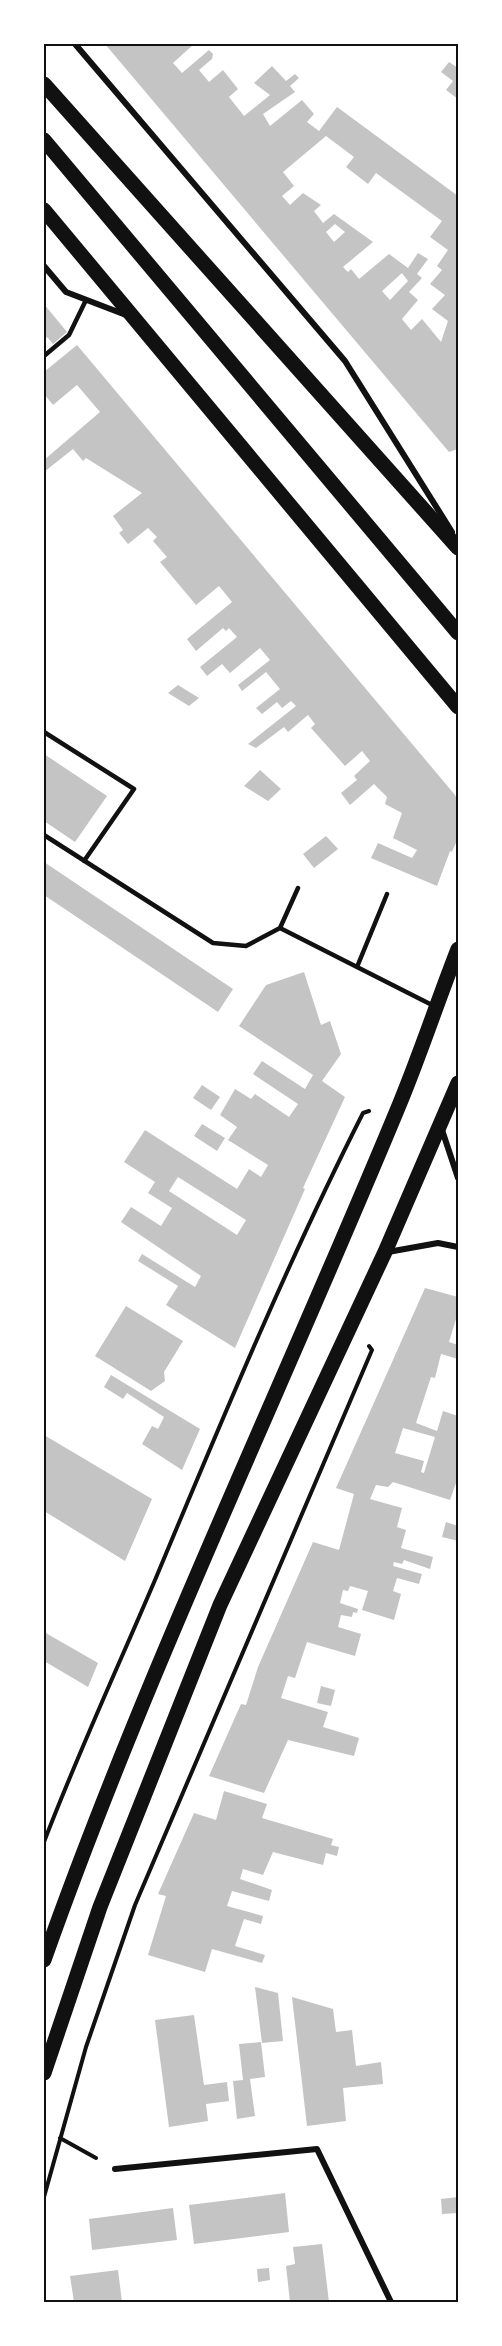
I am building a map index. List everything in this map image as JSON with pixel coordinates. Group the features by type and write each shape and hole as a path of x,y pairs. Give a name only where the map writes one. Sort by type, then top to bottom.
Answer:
{"main road":[{"path":"44,84 459,548"},
{"path":"44,140 459,633"},
{"path":"44,210 131,317 459,707"},
{"path":"44,1960 77,1865 282,1375 401,1101 435,1006 459,949"},
{"path":"44,2073 100,1907 220,1605 385,1252 439,1122 459,1083"}],"street":[{"path":"75,44 345,361 459,542"},
{"path":"44,266 66,292 131,317"},
{"path":"439,1122 459,1178"},
{"path":"385,1252 438,1243 459,1247"},
{"path":"115,2169 317,2150 391,2302"}],"lane":[{"path":"44,356 69,335 86,300"},
{"path":"44,732 134,789 84,861"},
{"path":"44,835 213,943 246,946 280,928 298,888"},
{"path":"357,967 387,894"},
{"path":"280,928 435,1006"}],"path":[{"path":"44,1842 73,1765 119,1665 241,1377 317,1205 363,1113 401,1101"},
{"path":"44,2197 86,2047 135,1905 372,1350 352,1321"},
{"path":"60,2138 115,2169"}],"building":[{"path":"105,44 194,44 173,63 182,73 209,50 213,54 212,59 199,70 209,82 223,70 238,89 229,97 244,116 270,95 254,83 272,66 286,81 295,74 299,78 290,86 295,92 263,114 270,126 302,100 314,114 307,122 319,131 337,107 458,196 458,449 449,452","holes":["326,136 354,157 346,167 368,184 376,173 442,221 430,237 448,250 437,266 442,270 430,284 445,295 432,309 448,321 441,342 422,319 411,330 402,319 418,300 409,292 422,278 417,274 428,259 418,253 408,268 389,254 359,279 351,269 348,272 343,267 373,242 334,214 323,223 314,211 321,205 303,193 290,205 282,196 294,186 283,172","335,224 345,232 334,242 326,232","402,273 408,281 390,300 382,291"]},
{"path":"449,62 458,68 458,99 446,90 453,81 441,72"},
{"path":"44,304 67,332 53,344 47,337 44,340"},
{"path":"77,345 455,795 458,801 458,838 452,852 450,851 437,886 371,858 378,843 412,858 417,850 393,838 402,813 385,804 387,797 374,784 350,805 341,793 357,780 354,776 370,761 362,751 345,766 311,728 315,724 308,715 288,732 284,727 256,748 248,744 296,706 291,701 282,708 277,702 262,714 256,708 280,689 266,672 242,691 238,685 270,660 260,648 230,673 222,664 207,676 200,667 237,637 229,628 226,631 223,628 196,651 187,639 232,602 219,586 196,605 160,562 167,557 153,541 157,537 148,528 128,544 119,533 123,530 113,516 142,493 86,458 83,461 73,449 44,472 44,460 100,412 77,385 53,405 44,394 44,372"},
{"path":"178,685 199,698 189,706 168,693"},
{"path":"44,754 107,796 75,842 44,821"},
{"path":"260,770 281,789 268,801 244,786"},
{"path":"326,836 338,849 314,868 303,854"},
{"path":"44,862 233,989 218,1012 44,895"},
{"path":"304,972 321,1025 330,1021 341,1054 322,1081 345,1097 303,1188 305,1189 235,1348 166,1305 178,1286 138,1261 142,1254 195,1287 201,1276 121,1222 131,1207 161,1226 172,1208 148,1193 155,1182 124,1162 145,1130 237,1189 249,1169 261,1177 268,1165 228,1140 237,1127 220,1115 235,1089 251,1099 255,1094 289,1117 298,1104 253,1074 262,1061 305,1089 313,1075 239,1026 266,985","holes":["178,1177 246,1220 237,1235 169,1191"]},
{"path":"202,1085 220,1097 211,1110 193,1098"},
{"path":"202,1124 225,1138 217,1151 194,1136"},
{"path":"425,1288 458,1297 458,1320 456,1319 449,1342 458,1345 458,1359 441,1354 435,1378 431,1377 416,1423 437,1431 443,1411 458,1416 458,1484 456,1483 450,1500 393,1482 388,1487 376,1485 370,1499 402,1508 397,1527 406,1530 401,1548 433,1557 430,1569 404,1560 402,1564 394,1562 393,1566 422,1574 419,1584 397,1578 393,1591 401,1594 394,1620 362,1610 368,1591 350,1586 348,1591 343,1590 340,1603 358,1609 357,1613 353,1612 352,1617 341,1615 338,1627 361,1634 355,1656 307,1642 295,1678 288,1676 281,1698 328,1712 323,1727 359,1738 354,1756 288,1740 264,1793 209,1776 241,1704 246,1705 258,1667 313,1542 339,1550 354,1494 336,1488","holes":["403,1428 435,1437 424,1473 421,1472 424,1461 395,1453"]},
{"path":"126,1306 183,1341 164,1372 165,1381 151,1391 95,1356"},
{"path":"111,1375 200,1429 182,1470 142,1444 152,1426 158,1429 164,1417 127,1393 123,1399 104,1387"},
{"path":"44,1435 152,1499 125,1561 44,1511"},
{"path":"446,1522 458,1526 458,1541 442,1537"},
{"path":"44,1632 98,1663 88,1687 44,1661"},
{"path":"321,1686 335,1690 331,1706 317,1703"},
{"path":"224,1791 267,1804 262,1818 333,1839 331,1845 339,1847 337,1856 326,1853 323,1865 273,1852 263,1875 243,1869 240,1879 272,1890 269,1901 232,1891 227,1906 263,1916 261,1924 244,1919 235,1946 265,1955 262,1963 212,1949 205,1972 148,1955 166,1896 158,1894 194,1813 216,1820"},
{"path":"255,1987 278,1993 283,2041 262,2043"},
{"path":"292,1997 333,2009 336,2032 352,2030 356,2066 381,2062 383,2084 343,2088 346,2121 307,2126"},
{"path":"194,2015 204,2085 227,2082 229,2101 206,2104 208,2121 169,2127 155,2020"},
{"path":"261,2042 265,2077 250,2079 255,2116 237,2119 233,2081 243,2080 239,2044"},
{"path":"285,2193 289,2232 194,2244 189,2205"},
{"path":"458,2197 458,2213 442,2214 441,2199"},
{"path":"173,2208 177,2240 92,2250 89,2219"},
{"path":"322,2244 329,2302 290,2302 286,2266 295,2264 293,2247"},
{"path":"269,2268 270,2280 258,2282 257,2269"},
{"path":"118,2270 122,2302 74,2302 70,2276"}]}
